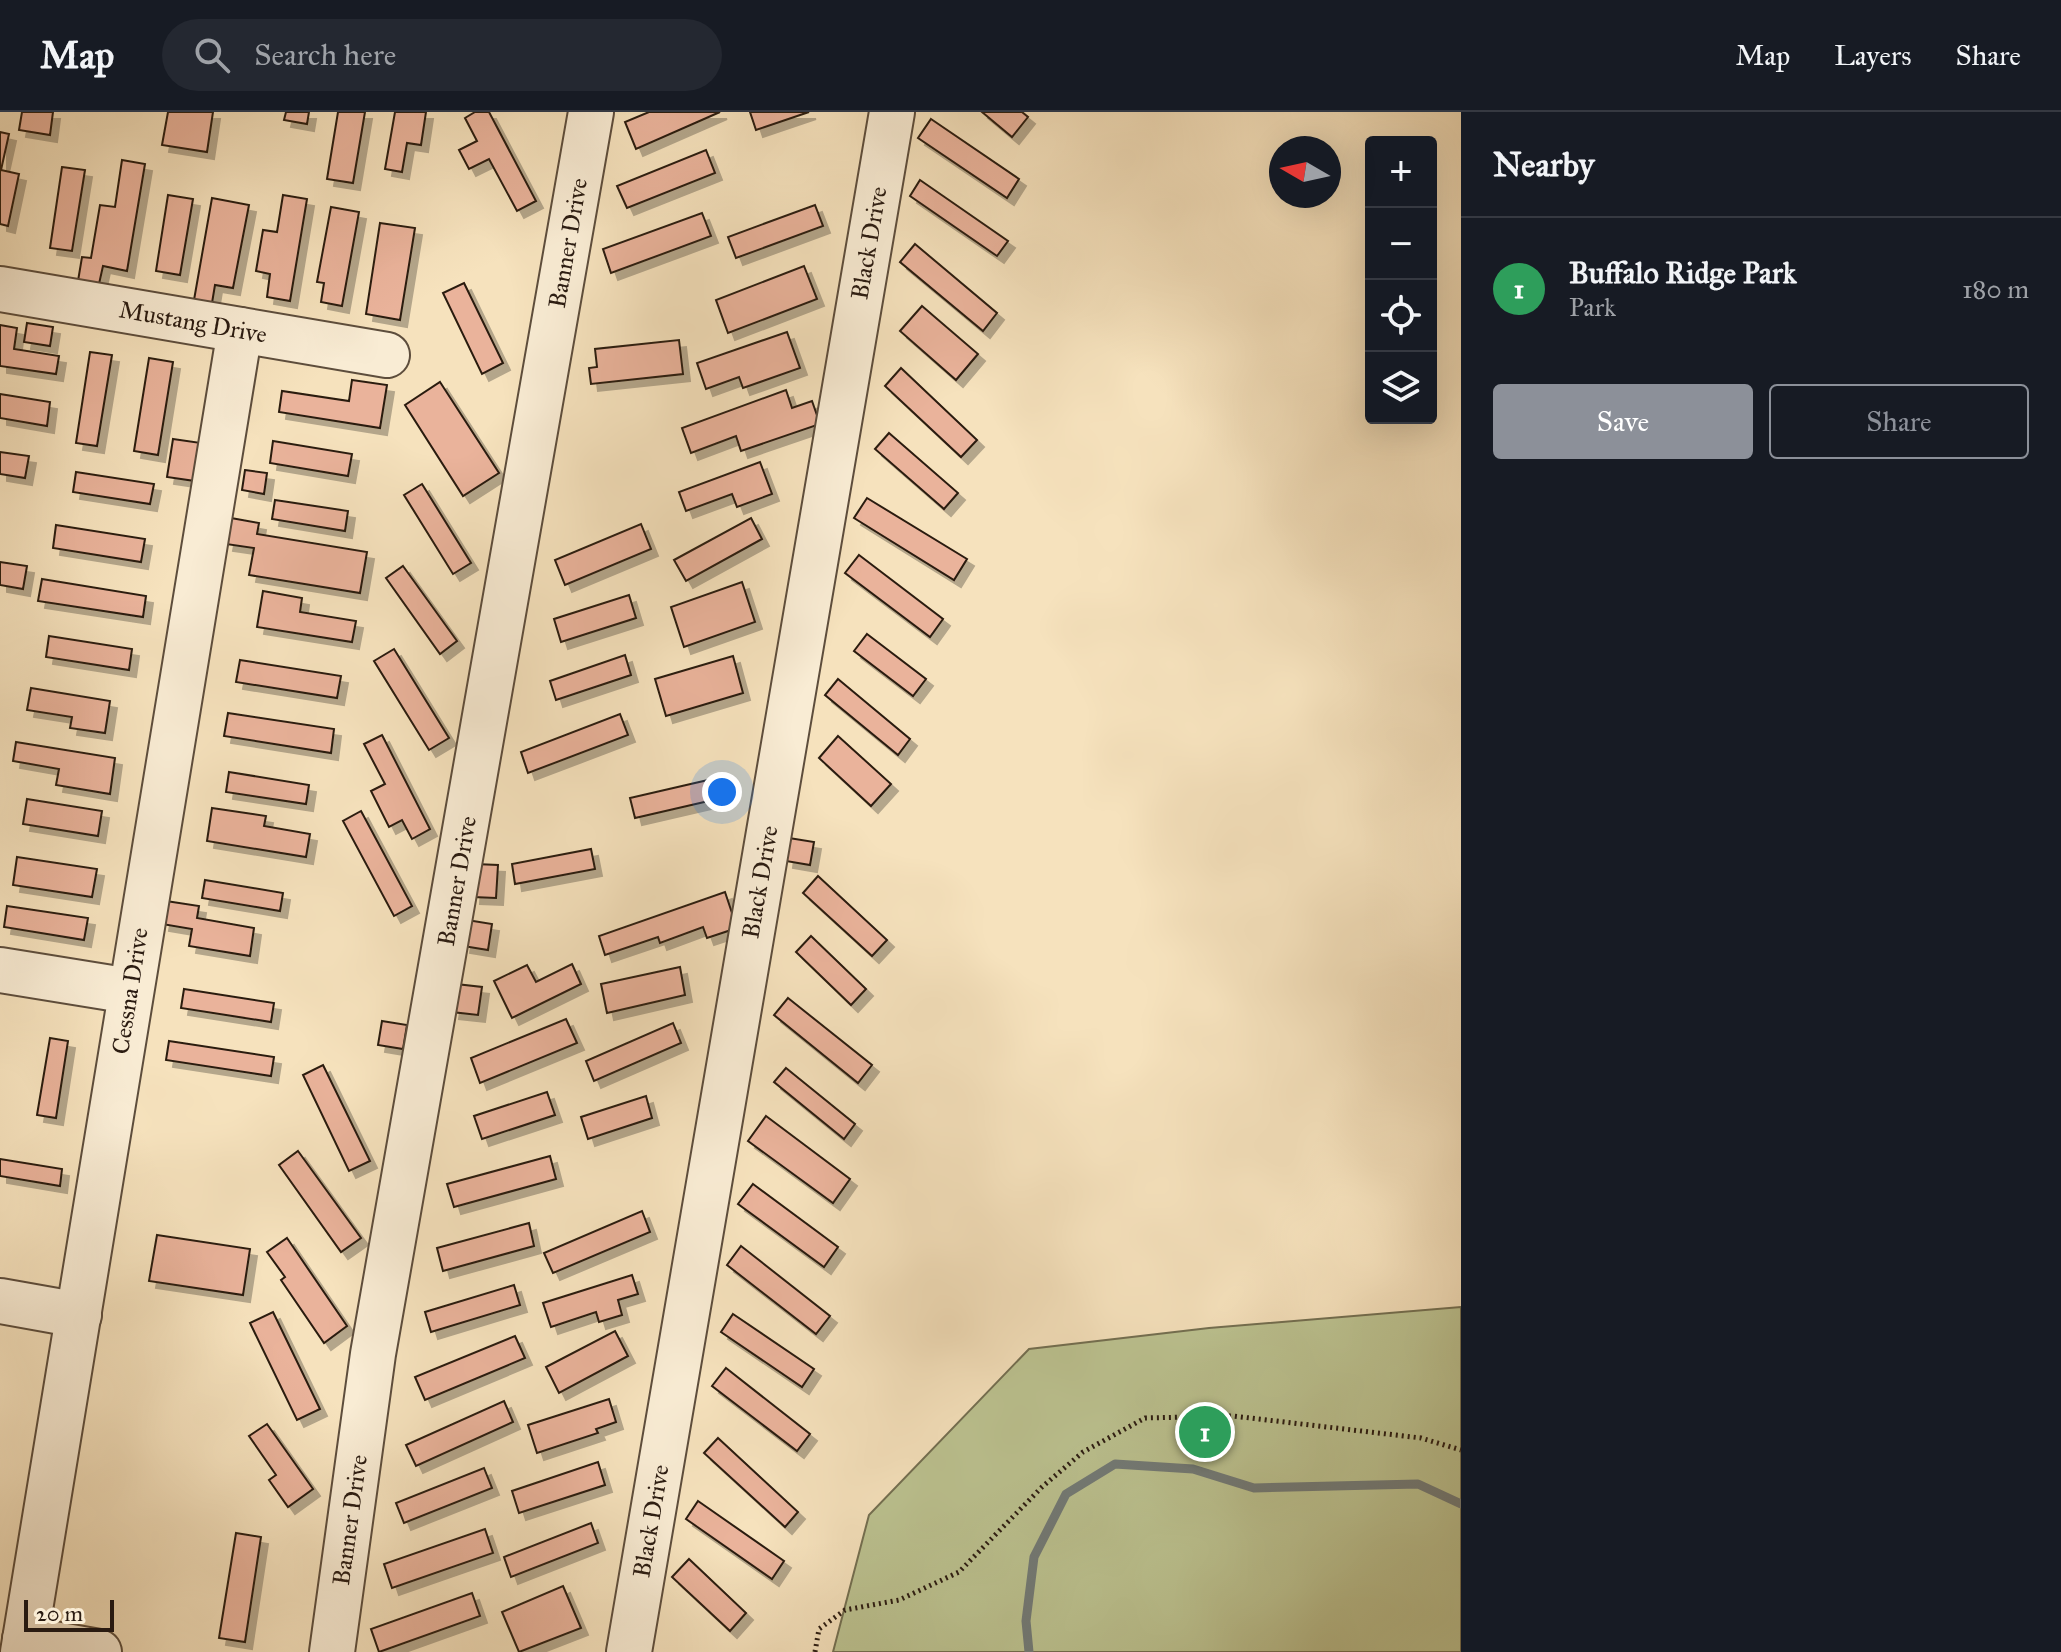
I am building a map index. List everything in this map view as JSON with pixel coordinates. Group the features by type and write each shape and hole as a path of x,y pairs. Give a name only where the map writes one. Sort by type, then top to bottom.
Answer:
{"street":[{"name":"Banner Drive","path":"332,1652 373,1354 591,112"},
{"name":"Black Drive","path":"629,1652 892,112"},
{"name":"Mustang Drive","path":"0,289 387,355"},
{"name":"Cessna Drive","path":"24,1646 240,330"},
{"path":"0,970 130,991"},
{"path":"0,1301 79,1315"},
{"path":"24,1646 99,1652"}],"path":[{"path":"815,1652 819,1629 845,1610 899,1600 959,1572 1042,1487 1083,1452 1145,1418 1233,1416 1421,1438 1461,1450"}],"green space":[{"path":"1461,1307 1461,1652 833,1652 869,1515 1029,1349 1209,1328"}],"building":[{"path":"22,112 53,112 50,135 19,130"},
{"path":"168,112 213,112 207,152 162,145"},
{"path":"286,112 309,112 307,124 284,120"},
{"path":"338,112 365,112 353,183 327,179"},
{"path":"395,112 426,112 421,145 407,143 402,172 385,169"},
{"path":"475,112 489,112 536,201 517,211 489,159 469,169 459,150 477,141 465,118"},
{"path":"649,112 720,112 636,149 625,122"},
{"path":"750,112 809,112 756,130"},
{"path":"982,112 1022,112 1028,117 1012,137"},
{"path":"931,119 1019,179 1007,198 918,138"},
{"path":"0,132 9,134 1,170 19,174 8,226 0,224"},
{"path":"706,150 715,173 627,208 617,186"},
{"path":"122,160 145,164 127,271 103,266 99,284 78,281 82,257 91,258 100,205 115,207"},
{"path":"62,167 85,170 72,251 50,248"},
{"path":"920,180 1008,241 997,256 910,196"},
{"path":"168,195 193,199 180,275 156,271"},
{"path":"283,195 307,199 290,301 267,297 270,274 256,271 263,230 277,232"},
{"path":"212,198 249,205 233,288 215,285 212,303 194,300"},
{"path":"815,205 823,226 736,258 728,237"},
{"path":"331,207 359,212 342,306 321,302 324,283 317,282"},
{"path":"702,213 711,236 611,273 603,249"},
{"path":"380,223 415,228 400,320 366,314"},
{"path":"915,244 997,313 983,331 900,262"},
{"path":"804,266 817,299 728,333 716,300"},
{"path":"464,283 503,363 482,374 443,293"},
{"path":"922,306 978,354 956,380 900,331"},
{"path":"27,323 53,327 50,346 24,342"},
{"path":"0,325 17,328 14,349 59,356 56,374 0,366"},
{"path":"787,332 800,368 743,388 739,377 706,389 697,363"},
{"path":"679,340 683,374 591,384 589,368 597,367 595,349"},
{"path":"90,352 112,355 97,446 76,443"},
{"path":"149,358 173,362 158,455 134,451"},
{"path":"901,368 977,440 961,457 885,386"},
{"path":"352,380 387,385 380,428 279,412 282,391 349,401"},
{"path":"440,382 499,473 463,496 405,405"},
{"path":"786,390 792,408 812,401 820,424 741,451 736,436 691,453 682,428"},
{"path":"0,394 50,402 47,426 0,418"},
{"path":"889,433 958,493 944,509 875,449"},
{"path":"173,439 201,443 195,481 167,477"},
{"path":"273,441 352,454 348,476 270,463"},
{"path":"0,452 29,456 25,478 0,474"},
{"path":"760,462 772,494 737,507 732,494 686,511 679,492"},
{"path":"245,470 267,473 264,494 242,490"},
{"path":"76,472 154,484 150,504 73,492"},
{"path":"422,484 471,563 453,574 404,495"},
{"path":"867,498 967,559 954,580 854,518"},
{"path":"275,500 348,511 345,531 272,519"},
{"path":"231,518 259,523 257,534 367,552 360,593 249,575 254,548 226,544"},
{"path":"751,518 762,539 686,581 674,560"},
{"path":"641,524 651,549 565,585 555,560"},
{"path":"56,525 145,539 141,562 53,548"},
{"path":"859,555 943,619 930,637 845,573"},
{"path":"0,562 27,566 23,589 0,585"},
{"path":"403,566 457,641 440,654 386,578"},
{"path":"42,579 146,596 143,617 38,601"},
{"path":"742,582 755,622 684,647 671,607"},
{"path":"263,591 302,598 300,612 356,621 352,642 257,627"},
{"path":"629,595 636,618 561,642 554,619"},
{"path":"867,634 926,679 913,696 854,651"},
{"path":"49,636 132,649 129,670 46,657"},
{"path":"394,649 449,738 429,750 374,661"},
{"path":"625,655 631,675 556,700 550,681"},
{"path":"733,656 743,693 666,716 655,679"},
{"path":"240,660 341,676 337,698 236,682"},
{"path":"838,679 910,739 898,755 825,695"},
{"path":"31,688 110,701 105,733 70,728 72,717 27,710"},
{"path":"228,713 334,729 331,753 224,736"},
{"path":"620,714 628,735 528,773 521,752"},
{"path":"382,735 430,829 412,839 402,820 389,827 371,791 385,784 364,744"},
{"path":"838,736 891,784 871,806 819,758"},
{"path":"16,742 115,758 110,794 56,785 59,769 13,761"},
{"path":"229,772 309,785 306,804 226,792"},
{"path":"721,777 726,797 635,818 630,798"},
{"path":"27,799 102,811 98,836 23,824"},
{"path":"212,808 266,816 264,826 310,834 306,857 207,841"},
{"path":"361,811 412,906 394,916 343,821"},
{"path":"789,838 814,842 810,865 786,861"},
{"path":"591,849 595,869 515,884 512,864"},
{"path":"17,857 97,869 92,897 13,885"},
{"path":"475,864 498,865 496,898 473,897"},
{"path":"818,876 887,940 872,956 803,893"},
{"path":"205,880 283,893 280,911 202,898"},
{"path":"725,892 737,928 707,938 703,927 660,943 658,937 605,955 599,936"},
{"path":"166,901 199,906 197,918 254,928 250,956 189,946 192,929 162,924"},
{"path":"7,906 88,918 84,940 4,927"},
{"path":"467,920 492,924 488,950 463,946"},
{"path":"811,936 866,989 851,1005 796,952"},
{"path":"572,964 581,984 512,1018 494,981 527,965 536,982"},
{"path":"680,967 685,995 607,1013 601,984"},
{"path":"456,984 482,987 478,1015 452,1012"},
{"path":"184,989 274,1003 271,1022 181,1008"},
{"path":"788,998 872,1065 858,1083 774,1015"},
{"path":"566,1019 577,1043 480,1083 471,1058"},
{"path":"382,1021 407,1025 403,1049 378,1045"},
{"path":"673,1023 681,1043 594,1081 586,1061"},
{"path":"50,1038 68,1041 56,1118 37,1115"},
{"path":"169,1041 274,1057 271,1076 166,1060"},
{"path":"323,1065 370,1161 349,1171 303,1075"},
{"path":"786,1068 855,1124 844,1139 774,1082"},
{"path":"547,1092 555,1115 482,1139 474,1116"},
{"path":"646,1096 652,1118 588,1139 581,1117"},
{"path":"766,1116 850,1179 833,1203 748,1141"},
{"path":"298,1151 361,1238 341,1252 279,1165"},
{"path":"550,1156 556,1179 454,1207 447,1184"},
{"path":"0,1159 62,1169 60,1186 0,1176"},
{"path":"753,1184 838,1247 824,1267 738,1204"},
{"path":"642,1211 650,1232 553,1273 544,1253"},
{"path":"529,1223 534,1246 443,1271 437,1248"},
{"path":"157,1235 250,1249 243,1295 149,1281"},
{"path":"287,1238 347,1326 324,1343 281,1280 285,1277 267,1252"},
{"path":"741,1246 830,1316 816,1334 727,1265"},
{"path":"632,1275 638,1294 618,1300 622,1315 599,1322 596,1312 551,1327 543,1303"},
{"path":"514,1285 520,1305 431,1332 425,1312"},
{"path":"273,1312 320,1409 297,1420 250,1323"},
{"path":"733,1314 814,1369 802,1387 721,1332"},
{"path":"615,1331 628,1356 559,1393 546,1367"},
{"path":"515,1336 525,1358 425,1400 415,1377"},
{"path":"726,1368 810,1434 797,1451 712,1386"},
{"path":"609,1399 616,1422 596,1429 598,1433 537,1453 528,1425"},
{"path":"504,1401 513,1422 416,1466 406,1445"},
{"path":"267,1424 313,1489 288,1507 269,1480 276,1475 249,1436"},
{"path":"718,1438 798,1512 785,1527 704,1453"},
{"path":"598,1462 605,1485 519,1513 512,1491"},
{"path":"484,1468 492,1488 404,1523 396,1503"},
{"path":"698,1501 784,1561 772,1579 686,1519"},
{"path":"591,1523 598,1543 511,1577 504,1557"},
{"path":"485,1529 493,1553 392,1588 384,1564"},
{"path":"236,1533 261,1537 245,1642 219,1638"},
{"path":"689,1559 746,1613 730,1631 672,1577"},
{"path":"563,1586 581,1628 519,1652 502,1612"},
{"path":"472,1593 480,1616 379,1652 371,1629"}],"waterway":[{"path":"1029,1652 1026,1621 1034,1557 1066,1494 1115,1464 1193,1469 1254,1488 1418,1484 1461,1504"}],"place":[{"name":"Buffalo Ridge Park","path":"1205,1432"}]}
